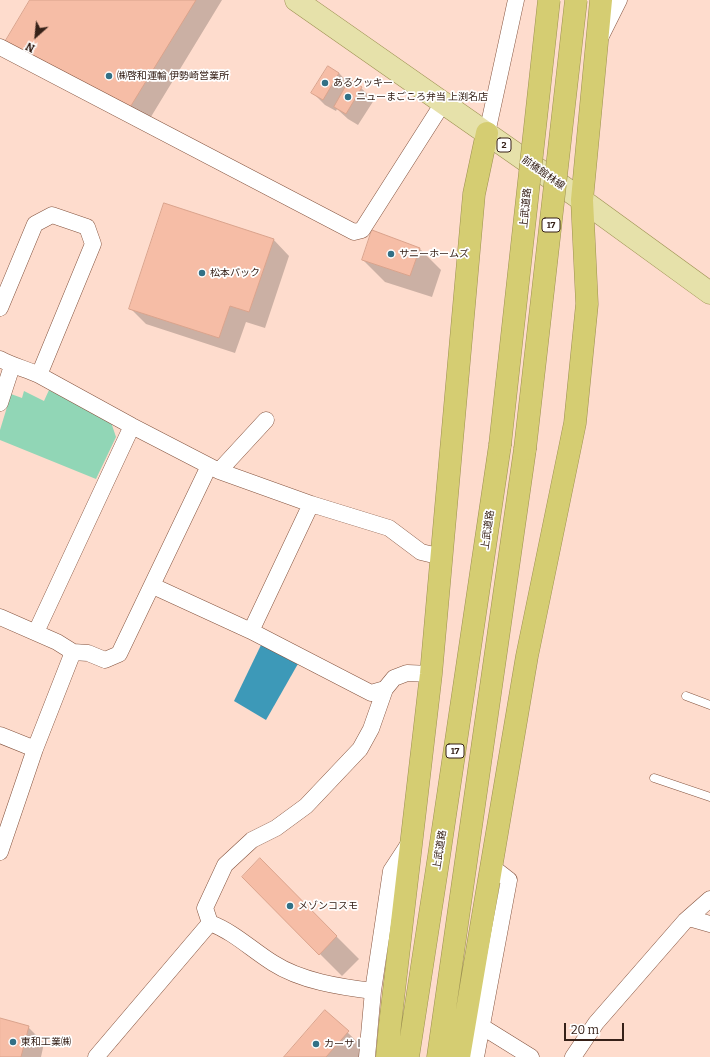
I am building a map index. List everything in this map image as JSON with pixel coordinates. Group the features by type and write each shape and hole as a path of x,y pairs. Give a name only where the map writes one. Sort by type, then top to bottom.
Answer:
{"highway":[{"name":"上武道路","path":"408,1057 500,445 549,0"},
{"name":"17","path":"438,1057 525,449 576,0"},
{"path":"459,1057 527,656 575,423 587,304 582,200 600,0"},
{"path":"388,1057 390,1025 431,674 474,194 487,134"}],"main road":[{"name":"前橋館林線","path":"296,0 582,200 710,292"}],"street":[{"path":"487,134 516,0"},
{"path":"596,44 619,0"},
{"path":"0,47 354,232 362,230 443,103"},
{"path":"0,308 35,224 52,215 87,227 93,244 39,375"},
{"path":"0,403 6,362 39,375 214,469 311,504 388,528 421,552 442,557"},
{"path":"0,617 57,642 73,652 88,653 105,660 119,654 214,469 266,420"},
{"path":"36,632 132,426"},
{"path":"251,631 311,504"},
{"path":"153,586 251,631 371,693 385,689"},
{"path":"0,852 35,749 73,652"},
{"path":"210,923 205,908 225,865 252,840 276,828 306,806 360,749 371,729 385,689 394,678 407,673 431,674"},
{"path":"0,735 35,749"},
{"path":"367,1057 373,991 391,871 412,840"},
{"path":"476,1057 509,880 491,866"},
{"path":"573,1057 596,1023 689,918 710,899"},
{"path":"689,918 710,924"},
{"path":"210,923 224,928 273,963 293,974 343,988 373,991"},
{"path":"96,1057 210,923"},
{"path":"481,1026 531,1057"}],"lane":[{"path":"686,696 710,705"},
{"path":"654,778 710,797"}],"green space":[{"path":"49,390 111,422 116,437 96,479 0,440 0,430 11,394 22,398 24,391 44,401"}],"water":[{"path":"261,645 299,662 266,720 234,701"}],"building":[{"name":"㈱啓和運輸 伊勢崎営業所","path":"30,0 196,0 129,109 5,42"},
{"name":"あるクッキー","path":"328,66 339,73 323,100 311,93"},
{"name":"ニューまごころ弁当 上渕名店","path":"350,79 362,87 346,114 334,107"},
{"name":"松本パック","path":"164,203 274,239 249,312 230,306 219,338 129,309"},
{"name":"サニーホームズ","path":"372,230 420,248 410,276 362,260"},
{"name":"メゾンコスモ","path":"260,858 337,936 319,955 242,877"},
{"name":"カーサⅠ","path":"325,1010 349,1031 326,1057 284,1057"},
{"name":"東和工業㈱","path":"0,1018 29,1026 21,1057 0,1057"}],"place":[{"name":"㈱啓和運輸 伊勢崎営業所","path":"109,76"},
{"name":"あるクッキー","path":"325,83"},
{"name":"ニューまごころ弁当 上渕名店","path":"348,97"},
{"name":"サニーホームズ","path":"391,254"},
{"name":"松本パック","path":"202,273"},
{"name":"メゾンコスモ","path":"290,906"},
{"name":"東和工業㈱","path":"13,1042"},
{"name":"カーサⅠ","path":"316,1044"}]}
